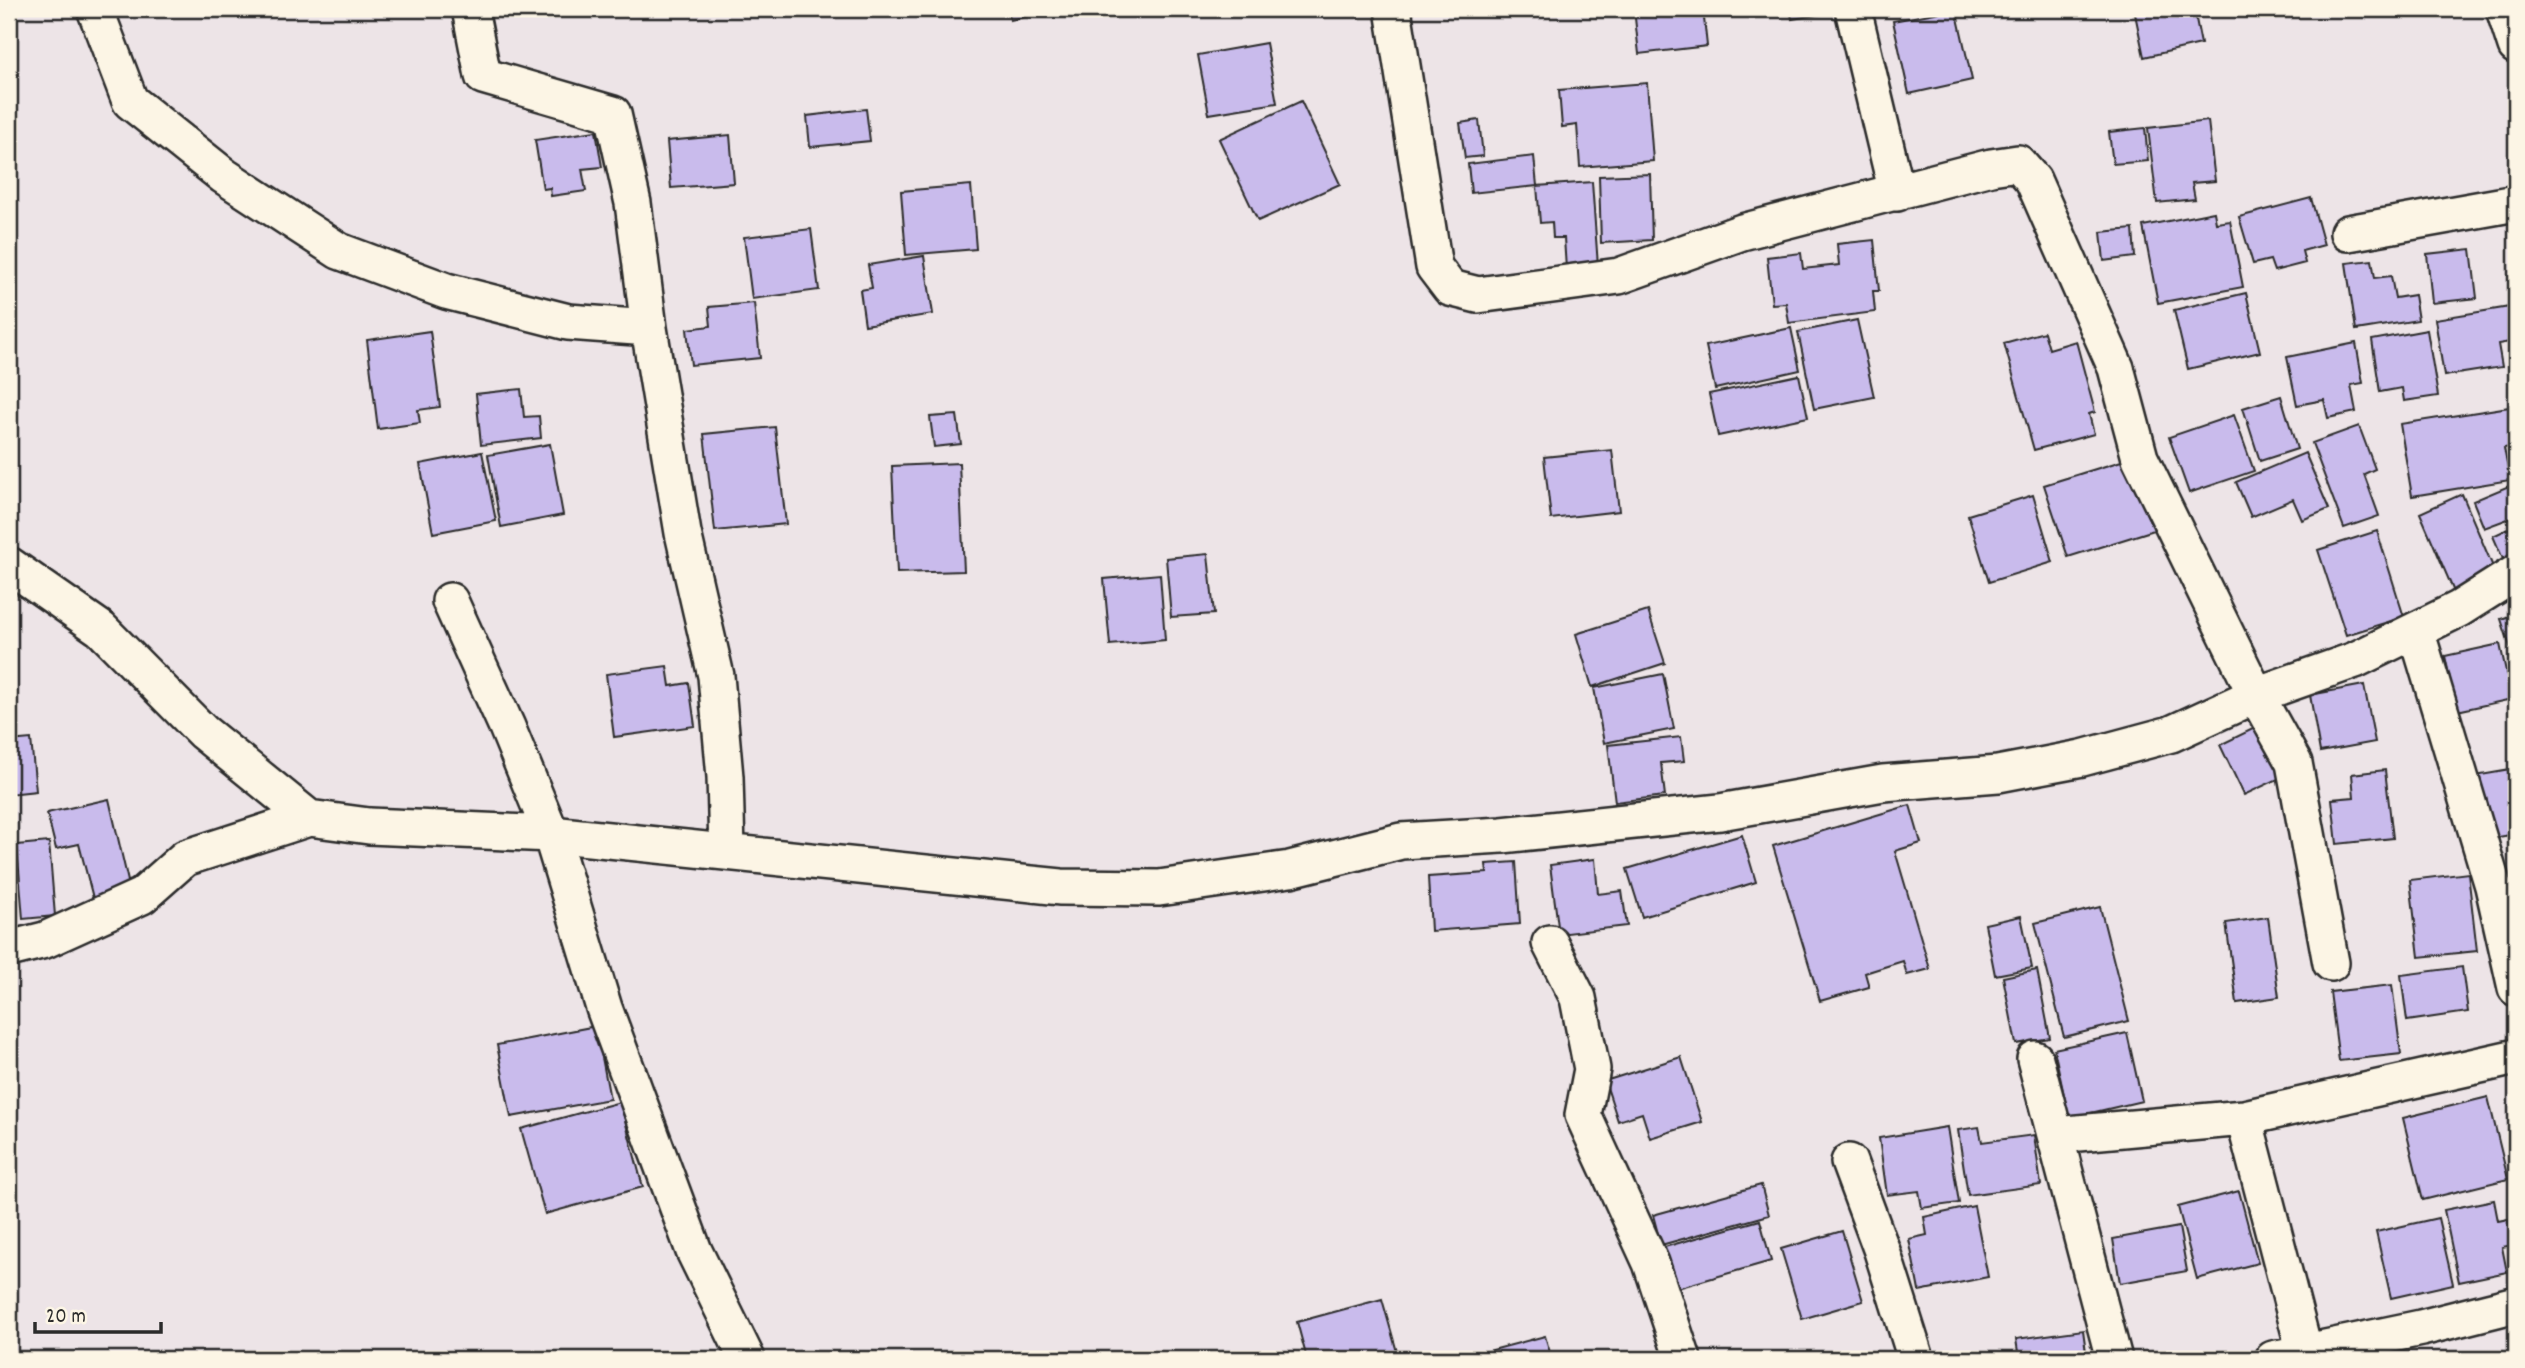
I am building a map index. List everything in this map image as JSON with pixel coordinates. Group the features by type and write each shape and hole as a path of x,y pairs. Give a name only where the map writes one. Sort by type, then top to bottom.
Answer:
{"street":[{"path":"95,9 130,101 224,176 339,251 446,291 568,322 649,328"},
{"path":"470,9 483,76 613,114 633,203 649,328 683,533 716,676 725,777 727,851"},
{"path":"1393,9 1434,267 1451,288 1478,295 1619,276 1742,232 1991,167 2018,163 2033,180 2116,368 2140,458 2256,695 2294,763 2331,963"},
{"path":"1853,9 1897,193"},
{"path":"2504,9 2516,46"},
{"path":"2348,233 2516,203"},
{"path":"9,565 101,629 202,732 309,818"},
{"path":"9,949 45,940 142,897 186,858 309,818 369,826 551,834 1061,887 1159,888 1290,869 1401,841 1502,835 1720,812 1883,783 1998,774 2082,758 2171,734 2256,695 2355,660 2459,609 2516,573"},
{"path":"450,601 507,727 551,834 604,1008 694,1251 747,1359"},
{"path":"2416,630 2493,886 2516,988"},
{"path":"1550,943 1578,998 1588,1045 1592,1069 1583,1115 1651,1264 1682,1359"},
{"path":"2056,1135 2244,1118 2516,1057"},
{"path":"2035,1059 2114,1359"},
{"path":"2244,1118 2289,1356 2421,1328 2516,1304"},
{"path":"1849,1162 1882,1251 1916,1359"}],"building":[{"path":"1008,9 1053,9 1054,11 1010,20"},
{"path":"1634,9 1703,9 1707,46 1639,54"},
{"path":"1790,9 1828,9 1829,13 1792,19"},
{"path":"1956,9 1972,80 1909,94 1893,21"},
{"path":"2134,9 2194,9 2201,44 2144,57"},
{"path":"1266,43 1277,103 1209,114 1198,55"},
{"path":"1647,83 1653,161 1580,167 1577,125 1562,127 1559,90"},
{"path":"1301,101 1340,184 1258,221 1219,139"},
{"path":"866,109 870,141 810,147 807,116"},
{"path":"1479,120 1483,156 1465,158 1460,123"},
{"path":"2208,121 2215,181 2192,183 2195,199 2157,203 2148,128"},
{"path":"2145,128 2148,161 2113,164 2109,132"},
{"path":"596,131 602,167 582,169 586,191 551,196 550,188 543,189 535,140"},
{"path":"730,135 734,183 671,188 667,141"},
{"path":"1534,156 1537,186 1471,193 1468,164"},
{"path":"1650,174 1652,240 1601,243 1599,176"},
{"path":"1592,182 1598,266 1566,269 1564,238 1553,238 1552,222 1540,223 1537,186"},
{"path":"971,185 976,249 906,255 901,191"},
{"path":"2311,198 2324,245 2302,251 2305,263 2274,271 2270,260 2253,264 2239,217"},
{"path":"2214,212 2216,223 2230,221 2243,287 2158,303 2143,226"},
{"path":"811,229 819,290 752,299 744,237"},
{"path":"2133,229 2135,257 2104,261 2101,232"},
{"path":"1874,240 1879,291 1873,291 1875,312 1789,323 1786,303 1772,304 1767,257 1801,253 1803,269 1839,265 1837,244"},
{"path":"2471,249 2477,298 2432,303 2427,254"},
{"path":"924,256 933,314 865,325 860,290 872,288 868,265"},
{"path":"2372,260 2375,278 2391,276 2395,298 2414,295 2418,320 2356,330 2346,263"},
{"path":"2246,293 2260,352 2188,369 2174,310"},
{"path":"754,303 760,358 691,365 687,329 711,326 709,307"},
{"path":"2516,306 2516,341 2498,344 2502,367 2444,376 2435,319"},
{"path":"1857,320 1874,397 1814,409 1798,332"},
{"path":"1791,328 1800,370 1715,389 1706,346"},
{"path":"2427,330 2438,396 2404,401 2402,388 2380,392 2372,340"},
{"path":"430,331 440,407 418,410 420,423 378,429 367,340"},
{"path":"2044,332 2049,349 2076,341 2095,412 2089,414 2094,434 2034,450 2004,343"},
{"path":"2356,343 2363,383 2351,385 2356,412 2328,418 2324,400 2297,405 2287,357"},
{"path":"2510,347 2516,347 2516,377 2514,377"},
{"path":"1799,375 1808,417 1718,436 1709,394"},
{"path":"521,389 524,417 539,416 541,438 481,445 476,394"},
{"path":"2281,396 2297,449 2260,461 2243,408"},
{"path":"2516,406 2516,446 2504,448 2510,480 2412,496 2400,424"},
{"path":"957,415 961,444 934,447 930,417"},
{"path":"2234,415 2254,471 2189,493 2169,437"},
{"path":"2359,426 2375,469 2364,474 2379,516 2344,528 2312,443"},
{"path":"775,427 786,524 715,531 704,434"},
{"path":"550,444 563,515 501,527 488,455"},
{"path":"1612,450 1619,511 1551,519 1544,457"},
{"path":"482,452 496,521 433,533 420,464"},
{"path":"2305,453 2329,509 2302,520 2293,499 2251,517 2236,482"},
{"path":"2131,458 2154,530 2068,557 2044,485"},
{"path":"959,463 964,571 897,573 892,466"},
{"path":"2516,483 2516,516 2484,528 2473,501"},
{"path":"2462,494 2496,574 2454,592 2420,513"},
{"path":"2033,495 2053,562 1989,582 1968,515"},
{"path":"2516,525 2516,561 2506,566 2493,536"},
{"path":"2377,531 2404,617 2346,635 2318,550"},
{"path":"1208,554 1214,614 1171,617 1166,558"},
{"path":"1160,574 1165,640 1110,645 1104,579"},
{"path":"1648,611 1665,663 1592,687 1576,634"},
{"path":"2516,614 2516,665 2501,619"},
{"path":"2500,644 2512,699 2457,711 2445,656"},
{"path":"667,666 670,686 689,683 695,726 614,737 606,674"},
{"path":"1663,674 1674,729 1604,743 1594,688"},
{"path":"2364,685 2375,742 2320,752 2310,695"},
{"path":"2267,722 2291,773 2244,795 2220,745"},
{"path":"1681,737 1684,761 1661,763 1665,796 1615,802 1608,745"},
{"path":"31,739 36,791 9,794 9,741"},
{"path":"2516,769 2516,834 2487,839 2475,776"},
{"path":"2385,770 2393,838 2337,844 2332,799 2354,797 2352,774"},
{"path":"109,799 130,890 93,898 79,844 56,849 47,813"},
{"path":"1910,805 1921,843 1895,851 1930,969 1907,975 1903,961 1865,973 1869,987 1820,1001 1773,846"},
{"path":"1742,835 1756,882 1642,917 1627,869"},
{"path":"49,842 55,916 23,919 17,845"},
{"path":"1595,859 1598,894 1622,891 1627,926 1559,934 1550,865"},
{"path":"1516,862 1520,924 1431,931 1428,877 1487,873 1486,864"},
{"path":"2468,873 2477,951 2419,957 2410,880"},
{"path":"2100,907 2129,1021 2064,1037 2035,923"},
{"path":"2021,916 2032,968 1995,975 1985,924"},
{"path":"2268,917 2279,997 2237,1003 2226,923"},
{"path":"2462,967 2468,1012 2407,1021 2401,975"},
{"path":"2037,970 2050,1038 2016,1044 2003,977"},
{"path":"2392,985 2401,1054 2339,1061 2330,992"},
{"path":"596,1026 610,1099 511,1117 497,1045"},
{"path":"2127,1033 2142,1101 2069,1118 2054,1049"},
{"path":"1681,1057 1702,1122 1650,1138 1642,1113 1618,1121 1605,1081"},
{"path":"2488,1097 2508,1179 2423,1200 2403,1118"},
{"path":"620,1102 643,1187 545,1214 521,1129"},
{"path":"1947,1127 1959,1203 1922,1208 1919,1191 1887,1195 1879,1138"},
{"path":"1979,1127 1982,1142 2034,1135 2041,1185 1968,1195 1958,1130"},
{"path":"1761,1185 1769,1215 1661,1245 1653,1215"},
{"path":"2239,1191 2258,1263 2197,1279 2178,1207"},
{"path":"2494,1200 2498,1221 2508,1219 2513,1245 2502,1247 2507,1272 2459,1282 2444,1210"},
{"path":"1974,1206 1988,1277 1919,1291 1909,1239 1927,1235 1924,1217"},
{"path":"2438,1218 2453,1284 2391,1298 2376,1232"},
{"path":"1760,1220 1771,1261 1674,1289 1661,1248"},
{"path":"2179,1227 2187,1271 2120,1283 2113,1239"},
{"path":"1842,1231 1863,1301 1802,1319 1781,1249"},
{"path":"1382,1299 1399,1359 1307,1359 1297,1322"},
{"path":"2083,1330 2087,1359 2019,1359 2016,1339"},
{"path":"1545,1336 1552,1359 1487,1359 1485,1352"}]}
